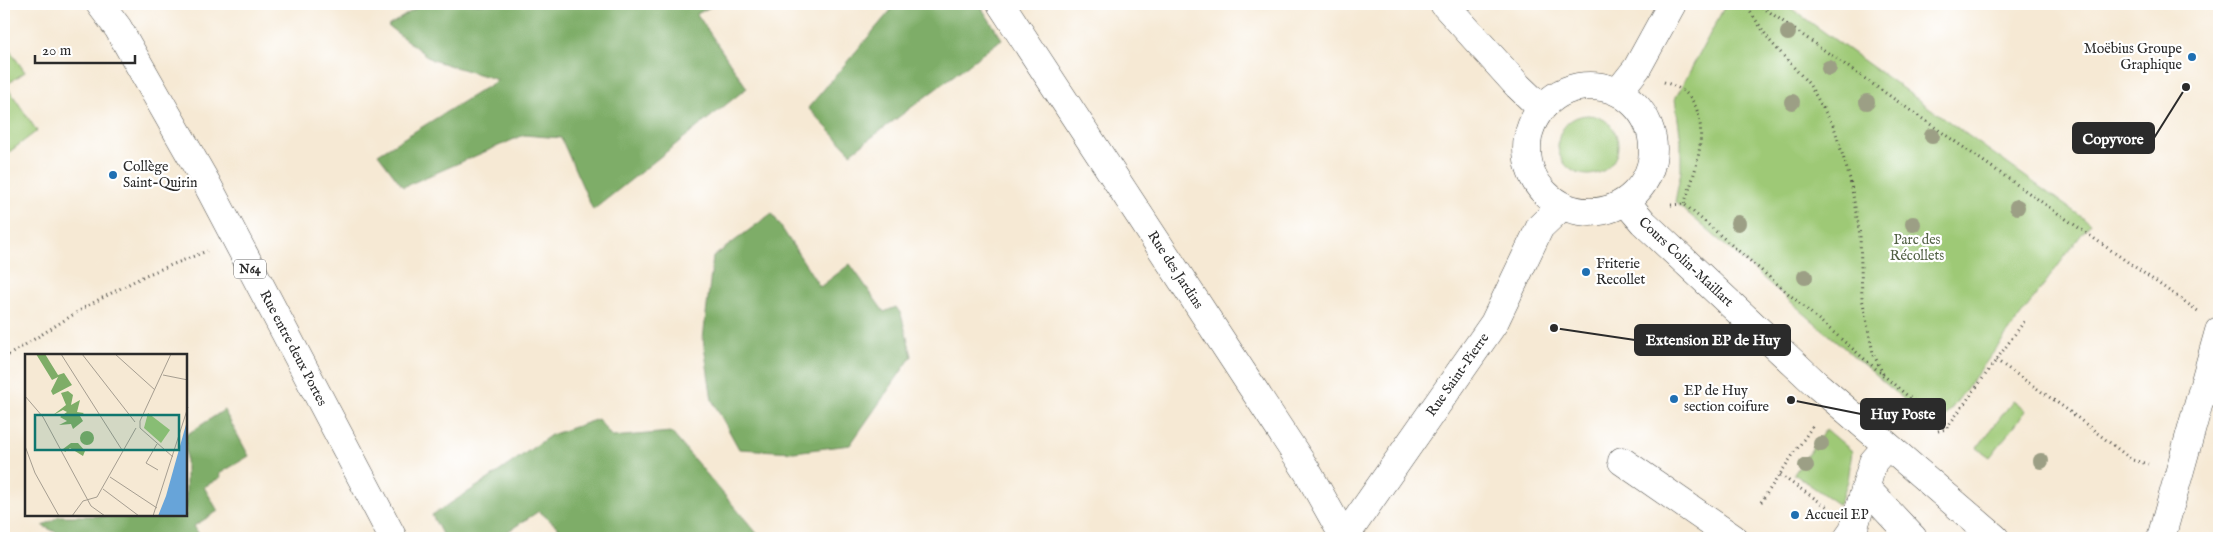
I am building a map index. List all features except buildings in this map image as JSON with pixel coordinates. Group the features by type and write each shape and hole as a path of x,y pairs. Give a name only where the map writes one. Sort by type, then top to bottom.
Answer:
{"street":[{"name":"Rue entre deux Portes","path":"100,4 118,28 207,184 393,538"},
{"name":"Rue des Jardins","path":"1001,4 1307,471 1344,538"},
{"path":"1444,4 1518,86 1541,108"},
{"path":"1618,92 1637,68 1672,4"},
{"path":"1598,86 1618,92 1634,103 1646,118 1652,136 1654,154 1650,172 1640,189 1626,202 1606,211 1583,213 1561,206 1540,188 1534,180 1527,162 1526,144 1531,125 1541,108 1557,94 1577,87 1598,86"},
{"name":"Cours Colin-Maillart","path":"1626,202 1657,236 1816,384 1995,538"},
{"name":"Rue Saint-Pierre","path":"1344,538 1494,323 1540,227 1561,206"},
{"path":"2162,538 2212,324"},
{"path":"1848,538 1853,531 1873,462 1887,446"},
{"path":"1622,461 1733,538"},
{"path":"1866,488 1913,538"}],"path":[{"path":"1745,4 1770,41 1809,84 1834,127 1850,179 1860,235 1862,298 1873,353 1884,377"},
{"path":"1758,4 2212,324"},
{"path":"1664,82 1679,88 1688,95 1698,120 1699,158 1684,204"},
{"path":"1667,205 1684,204 1946,429"},
{"path":"4,358 87,306 146,275 236,241"},
{"path":"1938,431 1946,429 2026,319"},
{"path":"1996,360 2066,408 2132,460 2148,464"},
{"path":"1761,502 1820,417"},
{"path":"1780,475 1836,514"}],"green space":[{"path":"423,4 716,4 697,14 747,88 593,210 561,138 524,135 403,187 378,154 498,80 432,60 388,26"},
{"path":"896,4 979,4 1002,39 851,153 808,108"},
{"name":"Parc des Récollets","path":"1726,4 1785,4 2090,223 1937,428 1675,202 1681,171 1681,140 1675,99"},
{"path":"4,42 25,72 6,85 37,131 4,156"},
{"path":"1588,115 1605,120 1613,128 1618,145 1613,162 1605,170 1588,175 1571,170 1563,162 1558,145 1563,128 1571,120"},
{"path":"772,213 820,287 850,264 884,312 896,307 901,314 912,356 850,445 794,452 739,449 712,400 703,339 713,257"},
{"path":"2013,401 2026,411 1990,457 1977,448"},
{"path":"224,410 249,456 219,474 221,477 204,487 218,511 194,526 201,538 68,538 43,526 57,517 188,517 188,434"},
{"path":"598,419 612,437 671,432 761,538 570,538 539,511 498,538 444,538 432,515 487,480 551,435"},
{"path":"1826,429 1852,451 1848,481 1839,505 1794,474"}],"place":[{"name":"Moëbius Groupe Graphique","path":"2192,57"},
{"name":"Copyvore","path":"2186,87"},
{"name":"Collège Saint-Quirin","path":"113,175"},
{"name":"Friterie Recollet","path":"1586,272"},
{"name":"Extension EP de Huy","path":"1554,328"},
{"name":"EP de Huy section coifure","path":"1674,399"},
{"name":"Huy Poste","path":"1791,400"},
{"name":"Accueil EP","path":"1795,515"}]}
